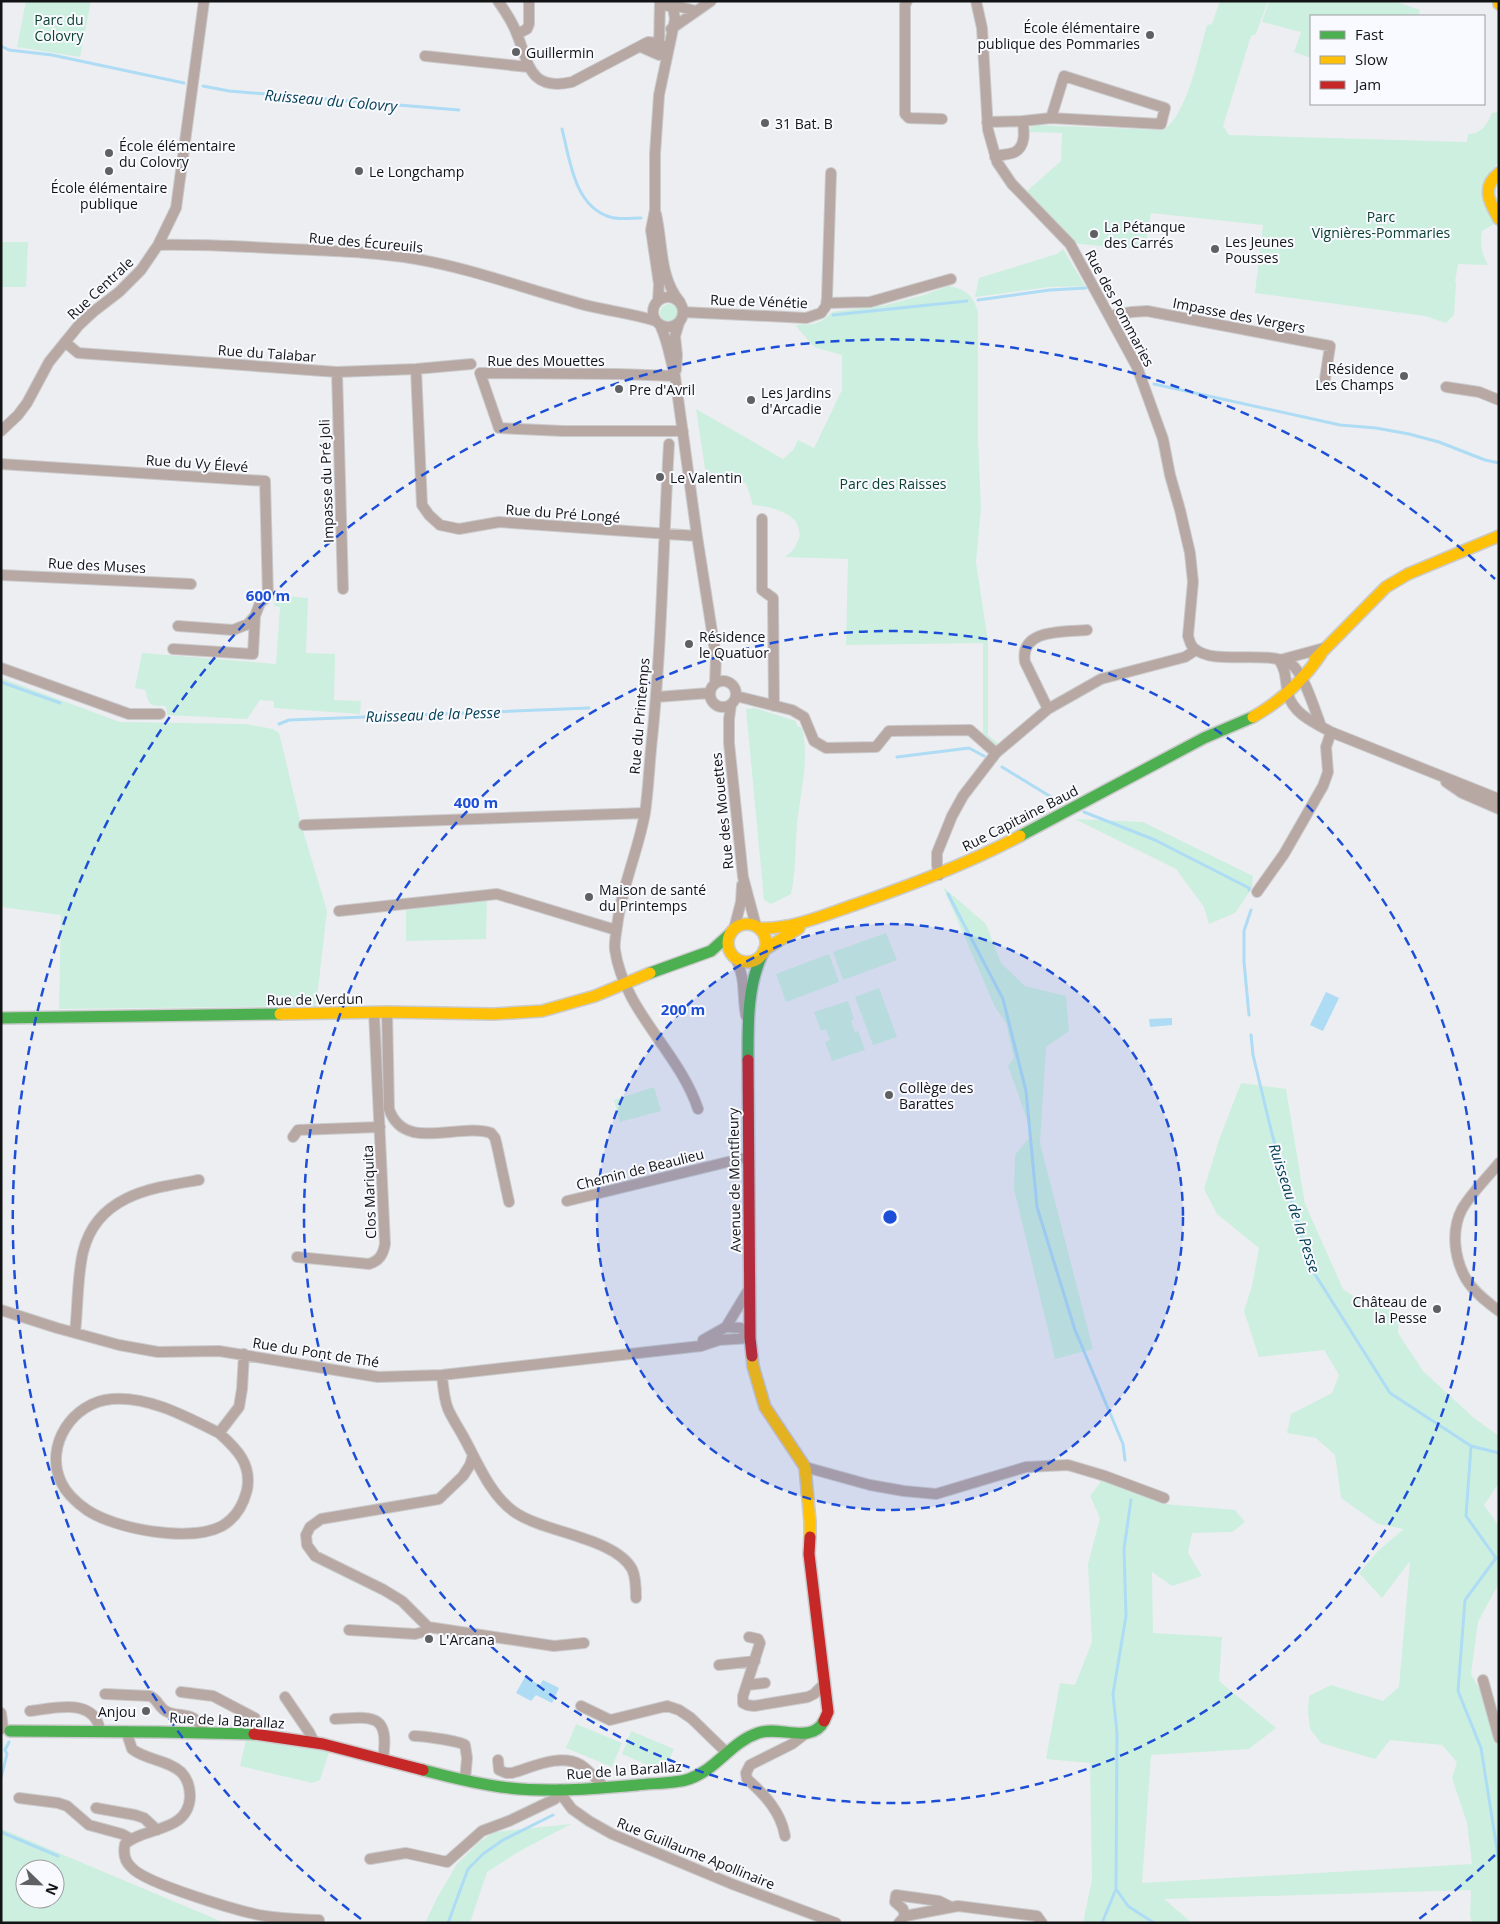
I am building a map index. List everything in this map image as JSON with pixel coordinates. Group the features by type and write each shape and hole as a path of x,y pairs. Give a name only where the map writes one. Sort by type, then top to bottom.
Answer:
{"main road":[{"path":"1499,173 1495,175 1488,185 1487,195 1499,219"},
{"name":"Rue Capitaine Baud","path":"757,927 775,929 822,916 939,875 990,852 1223,729 1249,719 1272,706 1386,586 1408,574 1499,536"},
{"name":"Rue Capitaine Baud","path":"763,952 781,938 822,916"},
{"path":"747,924 757,927 766,941 763,952 750,962 734,958 728,943 732,931 747,924"},
{"name":"Rue de Verdun","path":"1,1018 374,1012 494,1014 542,1011 567,1005 711,951 732,931"},
{"name":"Avenue de Montfleury","path":"750,1338 748,1022 753,976 763,952"},
{"name":"Rue de Verdun","path":"625,984 640,983 720,956 734,958"},
{"path":"750,1338 757,1384 765,1407 805,1467 810,1522 809,1554 828,1712 825,1722 814,1733 805,1734"},
{"name":"Rue de la Barallaz","path":"6,1730 254,1734 314,1742 464,1780 504,1787 560,1789 687,1780 698,1777 708,1771 738,1744 761,1732 774,1731 805,1734"}],"street":[{"name":"Rue Centrale","path":"1,431 27,403 49,362 65,342 93,312 136,277 161,241 176,208 204,1"},
{"path":"498,1 512,21 528,66 539,79 551,84 560,85 572,82 641,48 648,42 660,43"},
{"path":"517,34 527,29 529,24 529,1"},
{"path":"711,1 682,20 674,29 663,53 655,154 655,210 651,230 659,284 657,302 653,312 666,338 675,376 716,657 715,683 709,692 710,699 719,707 731,705 736,696 734,686 730,683 716,657"},
{"path":"907,1 905,5 905,114 909,118 942,119"},
{"name":"Rue des Pommaries","path":"976,1 982,28 987,122 995,157 1008,179 1070,244 1137,367 1163,439 1190,553 1193,582 1188,636 1190,644 1196,650"},
{"path":"663,53 660,43 660,5 672,3 696,11"},
{"path":"672,3 675,19 674,29"},
{"path":"660,27 674,29"},
{"path":"641,48 663,53"},
{"path":"425,56 528,66"},
{"path":"987,122 1051,118 1161,124 1165,108 1064,76 1051,118"},
{"path":"995,157 1014,152 1020,147 1024,137 1023,121"},
{"name":"Rue de Vénétie","path":"682,307 806,318 821,313 827,303 830,174"},
{"path":"655,210 660,230 666,280 682,307 675,336 677,355 675,376"},
{"name":"Rue des Écureuils","path":"161,241 382,255 418,260 572,302 624,313 658,323"},
{"name":"Rue de Vénétie","path":"827,303 870,302 951,278"},
{"path":"657,302 668,297 676,299 682,307"},
{"name":"Rue des Écureuils","path":"624,313 641,310 657,302"},
{"name":"Impasse des Vergers","path":"1110,316 1132,312 1147,312 1330,346 1326,379"},
{"path":"658,323 671,328 679,323"},
{"name":"Rue du Talabar","path":"65,342 78,352 337,372 416,369 471,364"},
{"name":"Rue du Pré Longé","path":"416,369 422,505 429,515 440,524 459,529 499,522 697,536"},
{"name":"Impasse du Pré Joli","path":"337,372 342,589"},
{"name":"Rue des Mouettes","path":"675,376 480,373 500,428 684,431"},
{"path":"1446,387 1479,392 1499,400"},
{"name":"Rue du Printemps","path":"625,984 620,976 614,948 619,912 645,813 656,697 668,444"},
{"name":"Rue du Vy Élevé","path":"1,464 265,481 268,596 260,603 255,616"},
{"path":"762,519 762,590 773,598 774,706"},
{"name":"Rue des Muses","path":"1,575 191,584"},
{"path":"178,626 233,630 248,624 255,616"},
{"path":"173,649 253,654 255,616"},
{"path":"1048,709 1025,662 1024,654 1027,646 1033,638 1046,634 1088,630"},
{"path":"939,875 937,853 948,825 963,796 998,751 1048,709 1101,680 1185,657 1196,650 1213,656 1279,660 1325,651"},
{"path":"1279,660 1290,664 1301,675 1321,726"},
{"path":"1279,660 1286,674 1290,700 1308,720 1331,732 1499,799"},
{"path":"1,668 129,714 160,714"},
{"path":"715,683 720,681 730,683"},
{"path":"656,697 709,692"},
{"path":"736,696 792,710 804,717 814,741 826,748 876,747 889,731 970,730 998,751"},
{"name":"Rue des Mouettes","path":"731,705 729,743 742,877 741,902 732,931"},
{"name":"Rue des Mouettes","path":"719,707 729,743"},
{"path":"1257,892 1284,854 1323,786 1328,772 1326,747 1331,732"},
{"path":"1436,773 1462,793 1499,808"},
{"path":"304,824 645,813"},
{"name":"Rue des Mouettes","path":"742,877 757,927"},
{"path":"339,911 497,894 616,930"},
{"name":"Avenue de Montfleury","path":"734,958 743,977 743,1003 748,1022"},
{"path":"625,984 646,1023 675,1062 694,1097 698,1109"},
{"name":"Clos Mariquita","path":"297,1257 369,1264 377,1261 383,1252 385,1244 374,1012"},
{"path":"387,1012 389,1109 392,1117 408,1131 418,1134 476,1131 491,1133 495,1138 509,1202"},
{"name":"Clos Mariquita","path":"293,1137 298,1130 380,1127"},
{"name":"Chemin de Beaulieu","path":"567,1201 748,1157"},
{"path":"1499,1163 1463,1207 1457,1221 1455,1241 1458,1257 1466,1279 1480,1296 1499,1311"},
{"path":"75,1333 83,1251 97,1223 116,1204 128,1196 160,1186 199,1180"},
{"path":"750,1287 726,1327 741,1328 750,1338"},
{"name":"Rue du Pont de Thé","path":"1,1310 119,1345 158,1352 219,1351 369,1376 442,1375 701,1346 719,1340 750,1338"},
{"name":"Rue du Pont de Thé","path":"691,1346 726,1327"},
{"path":"732,1339 752,1356"},
{"path":"219,1432 239,1407 244,1354"},
{"path":"442,1375 447,1407 500,1499 513,1511 532,1522 593,1542 614,1552 626,1561 632,1569 636,1583 636,1598"},
{"path":"122,1398 156,1405 219,1432 240,1454 248,1473 248,1484 241,1509 232,1520 221,1527 209,1531 197,1533 158,1532 134,1529 100,1518 85,1509 71,1496 61,1482 57,1468 56,1455 60,1438 67,1425 84,1408 97,1401 122,1398"},
{"path":"473,1455 470,1465 463,1476 439,1499 322,1519 310,1527 306,1535 307,1545 315,1556 390,1594 417,1615 428,1627 554,1646 584,1643"},
{"path":"805,1467 870,1485 936,1494 1026,1467 1068,1465 1105,1476 1164,1498"},
{"path":"349,1630 415,1634 423,1632 428,1627"},
{"path":"749,1638 758,1639 760,1643 743,1696 744,1702 747,1705 754,1706 808,1697 814,1694 825,1682"},
{"path":"720,1665 755,1661"},
{"path":"1483,1680 1499,1738"},
{"path":"747,1685 765,1683"},
{"path":"181,1692 213,1696 255,1718 257,1725 254,1734"},
{"path":"105,1694 150,1696 156,1698 165,1711 195,1718 201,1725 204,1733"},
{"path":"285,1697 310,1732 314,1742"},
{"path":"580,1706 610,1720 667,1706 680,1710 691,1718 727,1753"},
{"path":"30,1711 72,1707 84,1708 99,1721 100,1731"},
{"path":"1,1713 3,1728 6,1730"},
{"path":"335,1718 374,1718 382,1727 386,1741 383,1759"},
{"path":"126,1731 132,1748 182,1773 190,1791 187,1811 181,1818 169,1826 131,1839 125,1844 125,1857 132,1868 148,1879 240,1911 266,1916 319,1920"},
{"path":"785,1836 784,1825 778,1812 747,1779 746,1773 750,1765 792,1744 805,1734"},
{"path":"414,1736 428,1736 444,1741 461,1742 466,1746 467,1758 464,1780"},
{"path":"498,1760 499,1770 512,1773 559,1759 570,1760 582,1765 604,1786"},
{"path":"370,1859 406,1853 447,1862 482,1830 509,1821 555,1799 560,1789"},
{"name":"Rue Guillaume Apollinaire","path":"560,1789 563,1797 572,1809 589,1822 612,1834 732,1884 836,1923"},
{"path":"19,1798 67,1806 88,1825 122,1834 131,1839"},
{"path":"96,1808 144,1818 157,1830"},
{"path":"951,1907 939,1901 896,1895 895,1902 903,1909 902,1919 958,1906 1037,1916 1042,1923"}],"green space":[{"name":"Parc du Colovry","path":"26,1 91,1 80,57 17,47"},
{"name":"Parc Vignières-Pommaries","path":"1220,1 1268,1 1256,34 1251,36 1223,126 1229,135 1467,142 1468,134 1473,134 1480,130 1492,113 1499,112 1499,162 1491,171 1496,223 1482,231 1481,236 1481,245 1488,265 1458,264 1455,282 1454,315 1446,323 1425,316 1255,293 1263,225 1151,213 1145,250 1080,244 1075,243 1026,192 1061,161 1062,133 1029,132 1032,125 1164,130 1173,121 1186,96 1207,25 1212,24"},
{"path":"1269,1 1394,1 1420,10 1418,15 1310,15 1310,58 1294,52 1301,32 1262,22"},
{"path":"1,242 28,242 26,287 1,287"},
{"path":"1063,249 1085,286 1049,287 975,297 979,278 1057,254"},
{"name":"Parc des Raisses","path":"948,286 960,289 968,294 974,301 978,312 978,441 981,508 976,562 988,642 988,735 1000,745 997,749 983,736 983,643 846,645 848,559 785,557 794,549 800,536 794,519 778,510 753,505 746,483 707,482 696,409 783,459 793,450 798,440 814,448 842,390 842,355 814,347 795,325 814,324 823,320 832,312 886,305 924,295"},
{"path":"669,304 675,307 678,313 675,319 669,322 663,319 660,313 663,307"},
{"path":"275,595 308,598 306,653 335,654 334,700 361,701 360,714 274,708 274,701 260,700 247,719 167,715 166,706 151,704 145,690 135,688 142,653 276,664 280,607 274,606"},
{"path":"1,678 120,722 245,724 273,729 279,733 301,824 327,911 316,1006 59,1009 61,915 1,907"},
{"path":"755,708 796,721 797,726 802,728 805,752 791,894 771,904 764,900 746,709"},
{"path":"1075,819 1143,822 1253,876 1252,888 1235,913 1209,924 1204,907 1176,869"},
{"path":"943,887 986,924 1001,963 1025,986 1066,996 1069,1031 1046,1047 1040,1143 1093,1349 1055,1359 1014,1189 1015,1155 1030,1137 1029,1125 1008,1066 1014,1058 1006,1023 995,1007"},
{"path":"487,897 486,939 406,941 406,910"},
{"path":"886,933 897,960 843,980 833,952"},
{"path":"829,954 839,982 786,1002 776,974"},
{"path":"879,988 897,1037 873,1045 855,997"},
{"path":"848,1001 854,1019 851,1021 855,1032 858,1031 865,1050 832,1061 825,1042 830,1040 826,1029 821,1031 814,1012"},
{"path":"1241,1083 1286,1089 1305,1204 1343,1289 1365,1304 1399,1312 1398,1333 1423,1371 1474,1418 1499,1436 1499,1483 1484,1505 1499,1526 1499,1583 1478,1622 1471,1674 1484,1697 1499,1749 1499,1923 1472,1923 1470,1916 1471,1890 1164,1899 1192,1923 1083,1923 1092,1880 1090,1763 1046,1759 1060,1683 1075,1685 1092,1642 1088,1564 1100,1518 1090,1496 1105,1476 1165,1504 1235,1510 1245,1522 1232,1532 1192,1533 1188,1553 1202,1576 1172,1586 1152,1572 1153,1633 1222,1637 1219,1681 1276,1728 1249,1749 1151,1755 1142,1883 1472,1864 1467,1823 1452,1778 1457,1762 1442,1745 1390,1740 1375,1759 1321,1743 1310,1729 1309,1696 1331,1685 1383,1701 1399,1687 1410,1561 1382,1598 1359,1573 1380,1549 1404,1529 1378,1524 1341,1498 1335,1455 1316,1438 1287,1433 1291,1414 1332,1393 1339,1375 1324,1350 1259,1357 1244,1311 1252,1286 1259,1248 1217,1214 1204,1189 1219,1140"},
{"path":"654,1087 661,1111 620,1122 614,1100"},
{"path":"576,1724 622,1743 612,1767 566,1748"},
{"path":"631,1731 674,1749 664,1772 622,1754"},
{"path":"246,1740 282,1743 329,1752 320,1780 312,1783 240,1766"},
{"path":"571,1824 518,1852 487,1872 470,1923 425,1923 457,1864 478,1843 494,1832"},
{"path":"1,1828 2,1829 225,1923 1,1923"}],"water":[{"path":"1326,992 1339,998 1323,1031 1310,1025"},
{"path":"1172,1018 1172,1025 1150,1027 1149,1019"},
{"path":"525,1677 540,1685 543,1680 559,1688 552,1703 536,1695 531,1701 516,1693"}],"waterway":[{"name":"Ruisseau du Colovry","path":"1,46 9,50 52,55 184,83"},
{"name":"Ruisseau du Colovry","path":"203,86 229,91 459,110"},
{"path":"562,129 571,168 588,203 610,217 621,219 641,218"},
{"path":"978,300 1050,290 1086,288"},
{"name":"Ruisseau du Colovry","path":"833,315 967,301"},
{"path":"1154,384 1340,425 1376,428 1409,434 1439,442 1485,460 1499,463"},
{"name":"Ruisseau de la Pesse","path":"1,682 60,703"},
{"name":"Ruisseau de la Pesse","path":"279,724 289,720 589,708"},
{"name":"Ruisseau de la Pesse","path":"897,757 969,748 984,756"},
{"name":"Ruisseau de la Pesse","path":"1002,767 1061,803"},
{"name":"Ruisseau de la Pesse","path":"1084,812 1155,840 1249,888 1249,890"},
{"path":"948,894 1003,999 1026,1091 1037,1207 1075,1330 1123,1444 1125,1460"},
{"name":"Ruisseau de la Pesse","path":"1249,1015 1244,962 1244,931 1251,910"},
{"name":"Ruisseau de la Pesse","path":"1251,1035 1253,1055 1272,1134 1311,1268 1390,1393 1471,1446 1466,1516 1496,1558 1465,1600 1458,1691 1481,1748 1499,1862"},
{"path":"1471,1446 1499,1453"},
{"path":"1131,1500 1124,1549 1126,1616 1113,1694 1117,1733 1116,1889 1128,1906 1154,1923"},
{"path":"1,1778 7,1754 5,1750 9,1742"},
{"path":"448,1923 468,1869 483,1854 503,1840 553,1815"},
{"path":"1,1832 58,1856"},
{"path":"1102,1923 1116,1889"}],"traffic: fast":[{"path":"1020,836 1204,738 1253,717"},
{"path":"650,973 711,951 731,933"},
{"path":"748,1060 748,1020 751,993 753,980 762,955"},
{"path":"1,1018 280,1014"},
{"path":"423,1770 462,1780 535,1790 586,1789 677,1782 699,1775 748,1737 766,1731 812,1732 819,1728 824,1721"},
{"path":"10,1731 254,1734"}],"traffic: slow":[{"path":"1499,173 1493,178 1488,189 1492,207 1499,219"},
{"path":"1315,659 1386,587 1408,574 1499,536"},
{"path":"1253,717 1291,690 1321,654"},
{"path":"759,928 783,927 795,924 897,890 980,856 1020,836"},
{"path":"747,924 760,930 766,943 760,956 747,962 734,956 728,943 734,930 747,924"},
{"path":"764,950 799,928"},
{"path":"280,1014 387,1012 494,1014 542,1011 595,996 650,973"},
{"path":"752,1356 753,1366 765,1407 805,1467 810,1537"}],"traffic: jam":[{"path":"748,1060 750,1338 752,1356"},
{"path":"810,1537 809,1554 828,1712 824,1721"},
{"path":"254,1734 323,1744 423,1770"}],"place":[{"name":"École élémentaire publique des Pommaries","path":"1150,35"},
{"name":"Guillermin","path":"516,52"},
{"name":"31 Bat. B","path":"765,123"},
{"name":"École élémentaire du Colovry","path":"109,153"},
{"name":"École élémentaire publique","path":"109,171"},
{"name":"Le Longchamp","path":"359,171"},
{"name":"La Pétanque des Carrés","path":"1094,234"},
{"name":"Les Jeunes Pousses","path":"1215,249"},
{"name":"Résidence Les Champs","path":"1404,376"},
{"name":"Pre d'Avril","path":"619,389"},
{"name":"Les Jardins d'Arcadie","path":"751,400"},
{"name":"Le Valentin","path":"660,477"},
{"name":"Résidence le Quatuor","path":"689,644"},
{"name":"Maison de santé du Printemps","path":"589,897"},
{"name":"Collège des Barattes","path":"889,1095"},
{"name":"Château de la Pesse","path":"1437,1309"},
{"name":"L'Arcana","path":"429,1639"},
{"name":"Anjou","path":"146,1711"}]}
